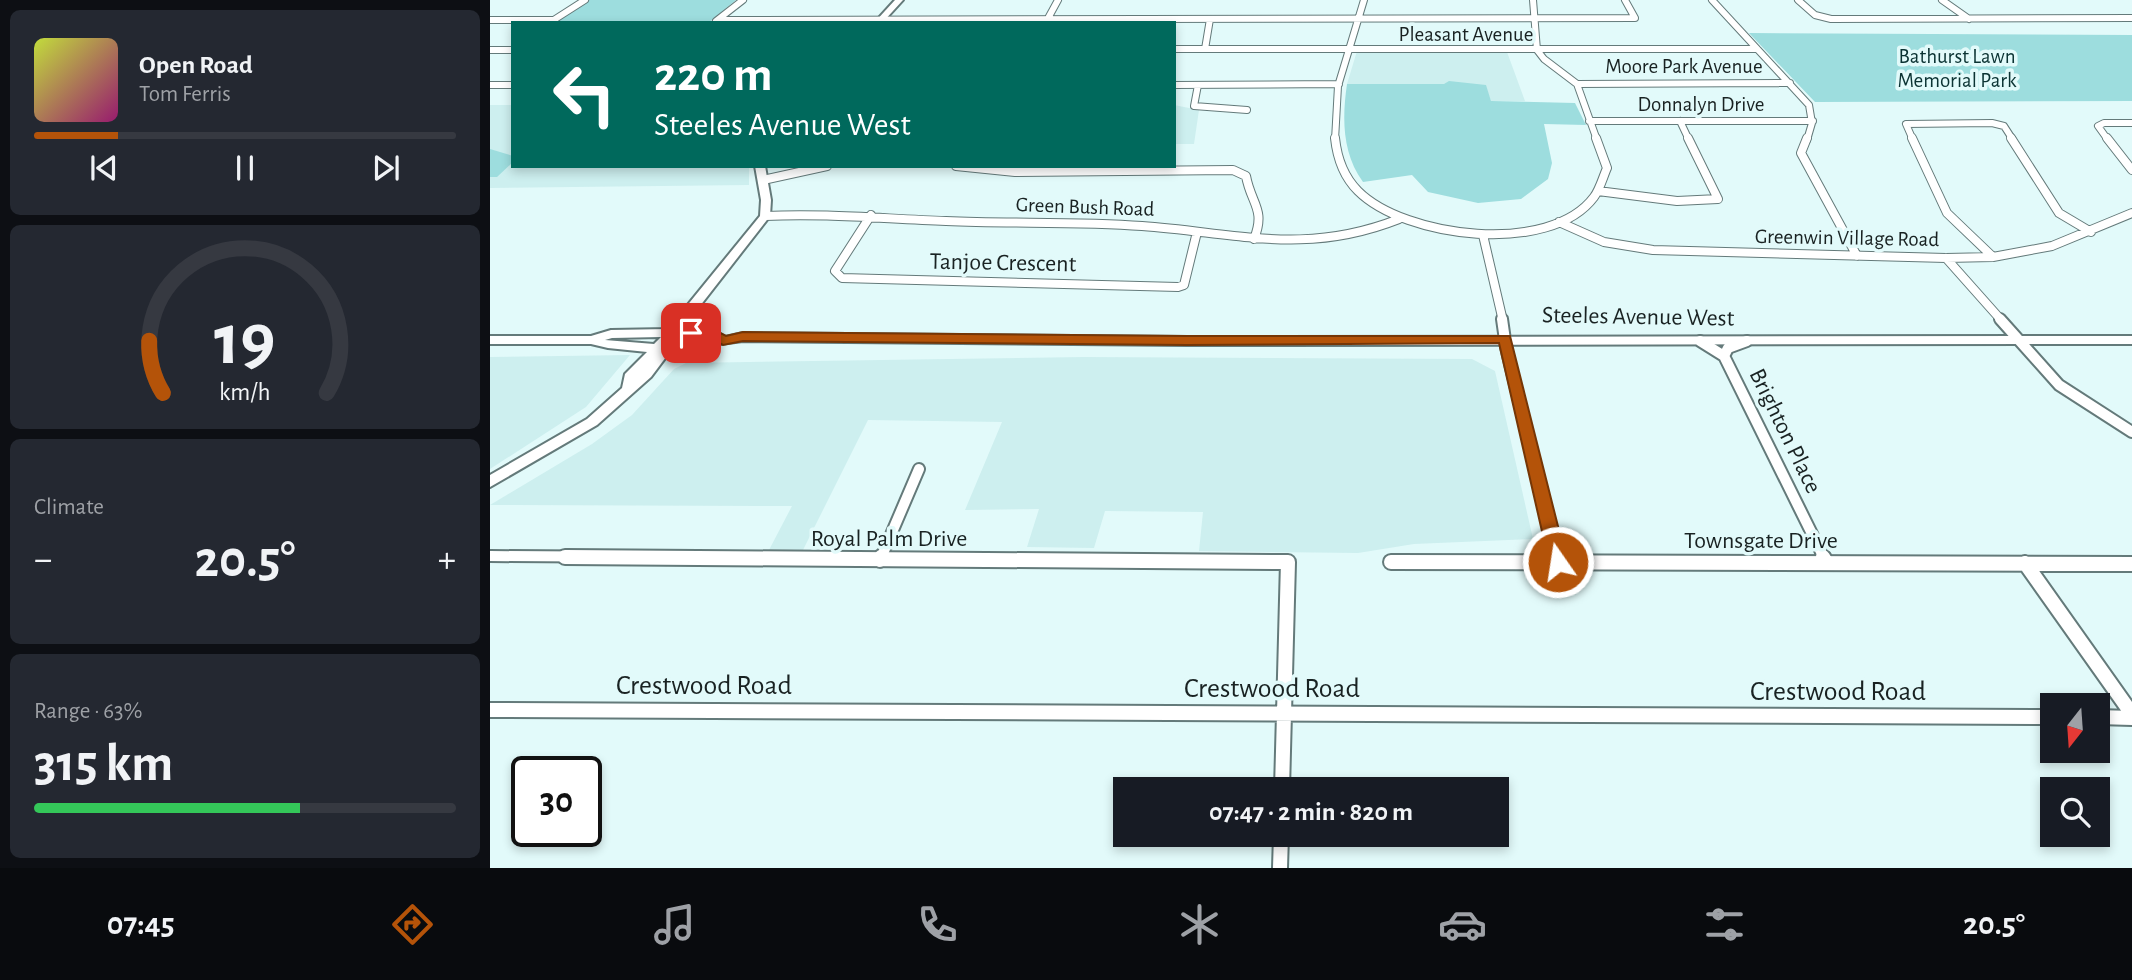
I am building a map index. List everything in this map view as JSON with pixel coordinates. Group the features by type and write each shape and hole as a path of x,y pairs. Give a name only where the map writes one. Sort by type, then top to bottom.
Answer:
{"main road":[{"path":"880,21 899,0"},
{"path":"490,482 592,422 643,377 660,357 662,346 743,248 765,216 760,168"},
{"name":"Steeles Avenue West","path":"490,340 592,340 611,334 673,333 713,334 723,341"},
{"name":"Steeles Avenue West","path":"592,340 606,345 662,346 709,345 743,337 1187,341 2132,340"}],"street":[{"path":"490,20 551,21 585,0"},
{"path":"716,21 743,0"},
{"path":"1046,21 1058,0"},
{"path":"1364,0 1339,84 1335,140 1342,168 1359,192 1399,219 1418,226 1483,235 1532,230 1559,222 1587,205 1605,180 1607,168 1577,84 1536,50 1533,0"},
{"path":"716,21 1635,18 1625,0"},
{"path":"1712,0 1809,105 1814,114 1813,121 1801,153 1857,256"},
{"path":"1798,0 1820,18 2132,18"},
{"path":"1942,0 1969,19"},
{"path":"1205,49 1210,19"},
{"path":"490,50 511,48"},
{"name":"Pleasant Avenue","path":"1176,49 1757,49"},
{"name":"Moore Park Avenue","path":"1577,84 1790,83"},
{"path":"1176,85 1339,84"},
{"path":"490,85 511,85"},
{"path":"1198,85 1195,106 1248,110"},
{"name":"Donnalyn Drive","path":"1589,121 1813,121"},
{"path":"1598,191 1638,198 1707,201 1718,199 1680,121"},
{"path":"1993,257 1947,213 1906,124 1992,123 2004,127 2059,213 2091,232"},
{"path":"2132,123 2104,123 2098,126 2132,170"},
{"path":"763,180 818,168"},
{"path":"976,168 1015,172 1233,170 1246,176 1258,204 1261,224 1254,239"},
{"name":"Greenwin Village Road","path":"1559,222 1604,242 1629,248 1947,258 1993,257 2052,246 2132,213"},
{"name":"Green Bush Road","path":"765,216 871,215 945,221 1142,226 1254,239 1314,241 1360,232 1399,219"},
{"name":"Tanjoe Crescent","path":"871,215 835,271 842,278 1178,287 1184,285 1196,232"},
{"path":"1483,235 1558,562"},
{"path":"1947,258 2070,394 2132,432"},
{"name":"Brighton Place","path":"1700,341 1724,356 1826,562"},
{"name":"Brighton Place","path":"1724,356 1728,348 1747,341"},
{"path":"880,560 919,469"},
{"name":"Royal Palm Drive","path":"490,556 1289,562 1284,713"},
{"name":"Townsgate Drive","path":"1391,562 2132,564"},
{"path":"2025,563 2132,716"},
{"name":"Crestwood Road","path":"490,710 2040,717"},
{"path":"1282,777 1284,713"},
{"path":"2110,717 2132,716"},
{"path":"1280,868 1281,847"}],"shaded area":[{"path":"1357,51 1507,52 1525,101 1491,101 1485,85 1347,84"},
{"path":"490,105 511,105 511,168 749,168 749,185 490,188"},
{"path":"1176,105 1199,110 1194,144 1176,144"},
{"path":"630,355 586,407 490,469 490,357"},
{"path":"1084,357 1472,359 1495,371 1533,539 1414,544 1358,553 1199,551 1203,512 1105,511 1094,548 1027,547 1039,509 965,510 1002,422 868,420 803,550 769,550 792,506 490,505 592,444 632,415 674,369 686,363"}],"green space":[{"path":"589,0 736,0 710,21 556,21"},
{"name":"Bathurst Lawn Memorial Park","path":"1749,33 2132,35 2132,101 1815,102"},
{"path":"1449,81 1486,85 1491,101 1575,103 1586,125 1544,124 1552,163 1548,179 1521,199 1478,203 1428,192 1412,175 1363,182 1351,159 1345,135 1347,84 1444,84"},
{"path":"490,149 511,155 511,164 497,177 490,177"}],"route":[{"path":"691,333 713,334 723,341 743,337 1154,338 1187,341 1505,339 1558,562"}]}
